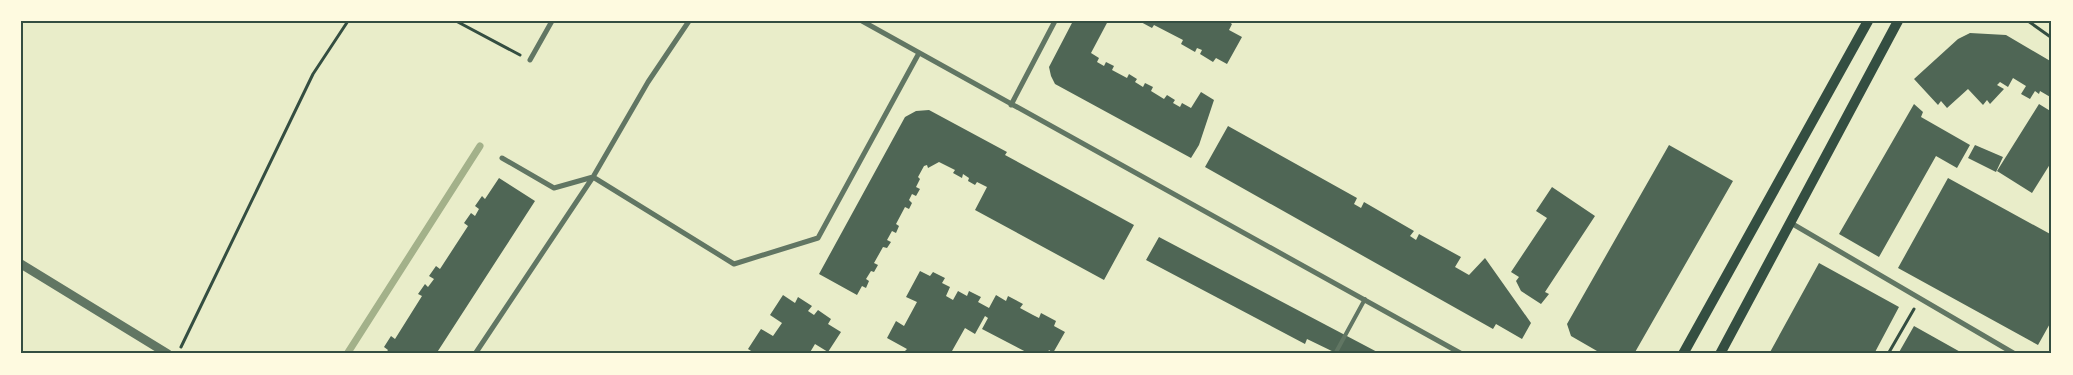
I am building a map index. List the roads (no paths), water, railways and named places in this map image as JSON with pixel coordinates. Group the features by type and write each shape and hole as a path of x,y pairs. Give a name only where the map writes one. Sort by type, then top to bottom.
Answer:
{"main road":[{"path":"1683,354 1868,21"},
{"path":"1720,354 1898,21"}],"street":[{"path":"530,60 552,21"},
{"path":"475,354 593,177 648,82 689,21"},
{"path":"862,21 1011,105 1365,298 1462,354"},
{"path":"1011,105 1055,21"},
{"path":"502,158 554,188 593,177 734,264 818,238 919,53"},
{"path":"1791,222 2015,354"},
{"path":"21,264 168,354"}],"lane":[{"path":"1334,354 1365,298"}],"waterway":[{"path":"347,354 480,146"}]}
